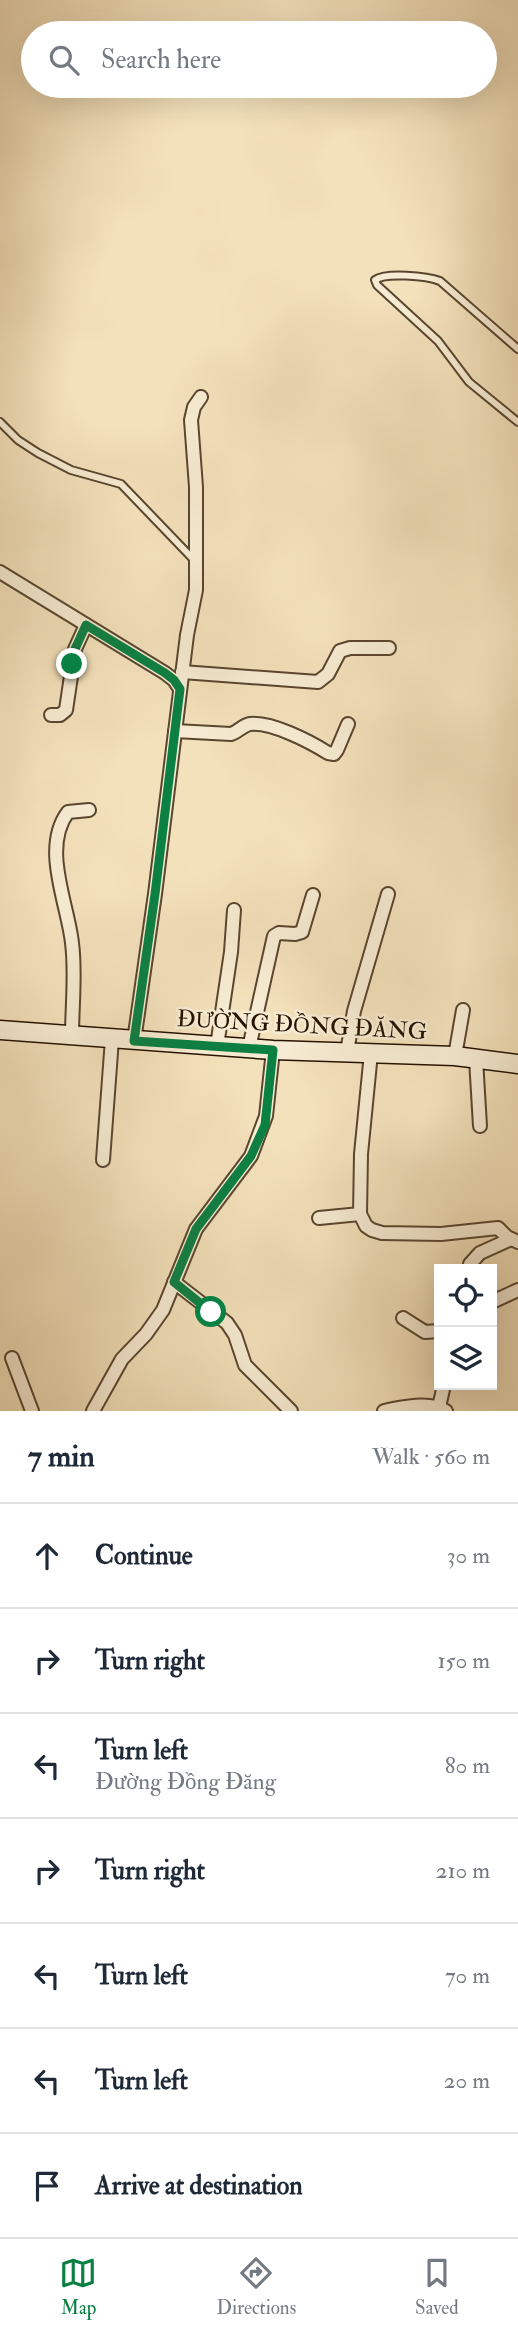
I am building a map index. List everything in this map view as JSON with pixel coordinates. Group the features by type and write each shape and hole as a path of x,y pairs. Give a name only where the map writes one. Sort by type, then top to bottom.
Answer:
{"main road":[{"name":"ĐƯỜNG ĐỒNG ĐĂNG","path":"0,1030 273,1050 455,1056 518,1064"}],"street":[{"path":"134,1041 182,672 196,590 196,488 191,420 194,407 201,397"},
{"path":"1,576 165,673 180,689"},
{"path":"51,715 60,715 66,710 73,656 86,625"},
{"path":"182,672 318,682 328,674 340,651 350,648 389,648"},
{"path":"175,731 231,734 246,725 255,725 287,732 334,754 348,724"},
{"path":"72,1036 73,945 58,870 57,840 68,812 89,810"},
{"path":"347,1052 353,1017 388,894"},
{"path":"249,1048 274,936 279,933 302,932 313,895"},
{"path":"217,1046 231,952 234,910"},
{"path":"455,1056 463,1010"},
{"path":"103,1160 112,1039"},
{"path":"93,1411 122,1359 159,1316 196,1229 251,1156 265,1125 273,1050"},
{"path":"371,1053 361,1154 360,1214 366,1226 382,1233 440,1234 498,1227 514,1241 480,1253 470,1264"},
{"path":"476,1059 480,1126"},
{"path":"319,1218 360,1214"},
{"path":"174,1282 227,1323 235,1335 244,1365 291,1411"},
{"path":"497,1300 518,1290"},
{"path":"403,1318 425,1332 434,1331"},
{"path":"12,1358 32,1411"},
{"path":"384,1411 416,1406 443,1409 444,1390"}],"lane":[{"path":"518,349 440,281 382,275 375,279 377,285 438,341 469,382 518,422"},
{"path":"0,422 18,440 49,459 71,470 121,484 195,561"}],"route":[{"path":"72,664 75,649 86,625 165,673 180,689 134,1041 273,1050 265,1125 251,1156 196,1229 174,1282 211,1312"}]}
